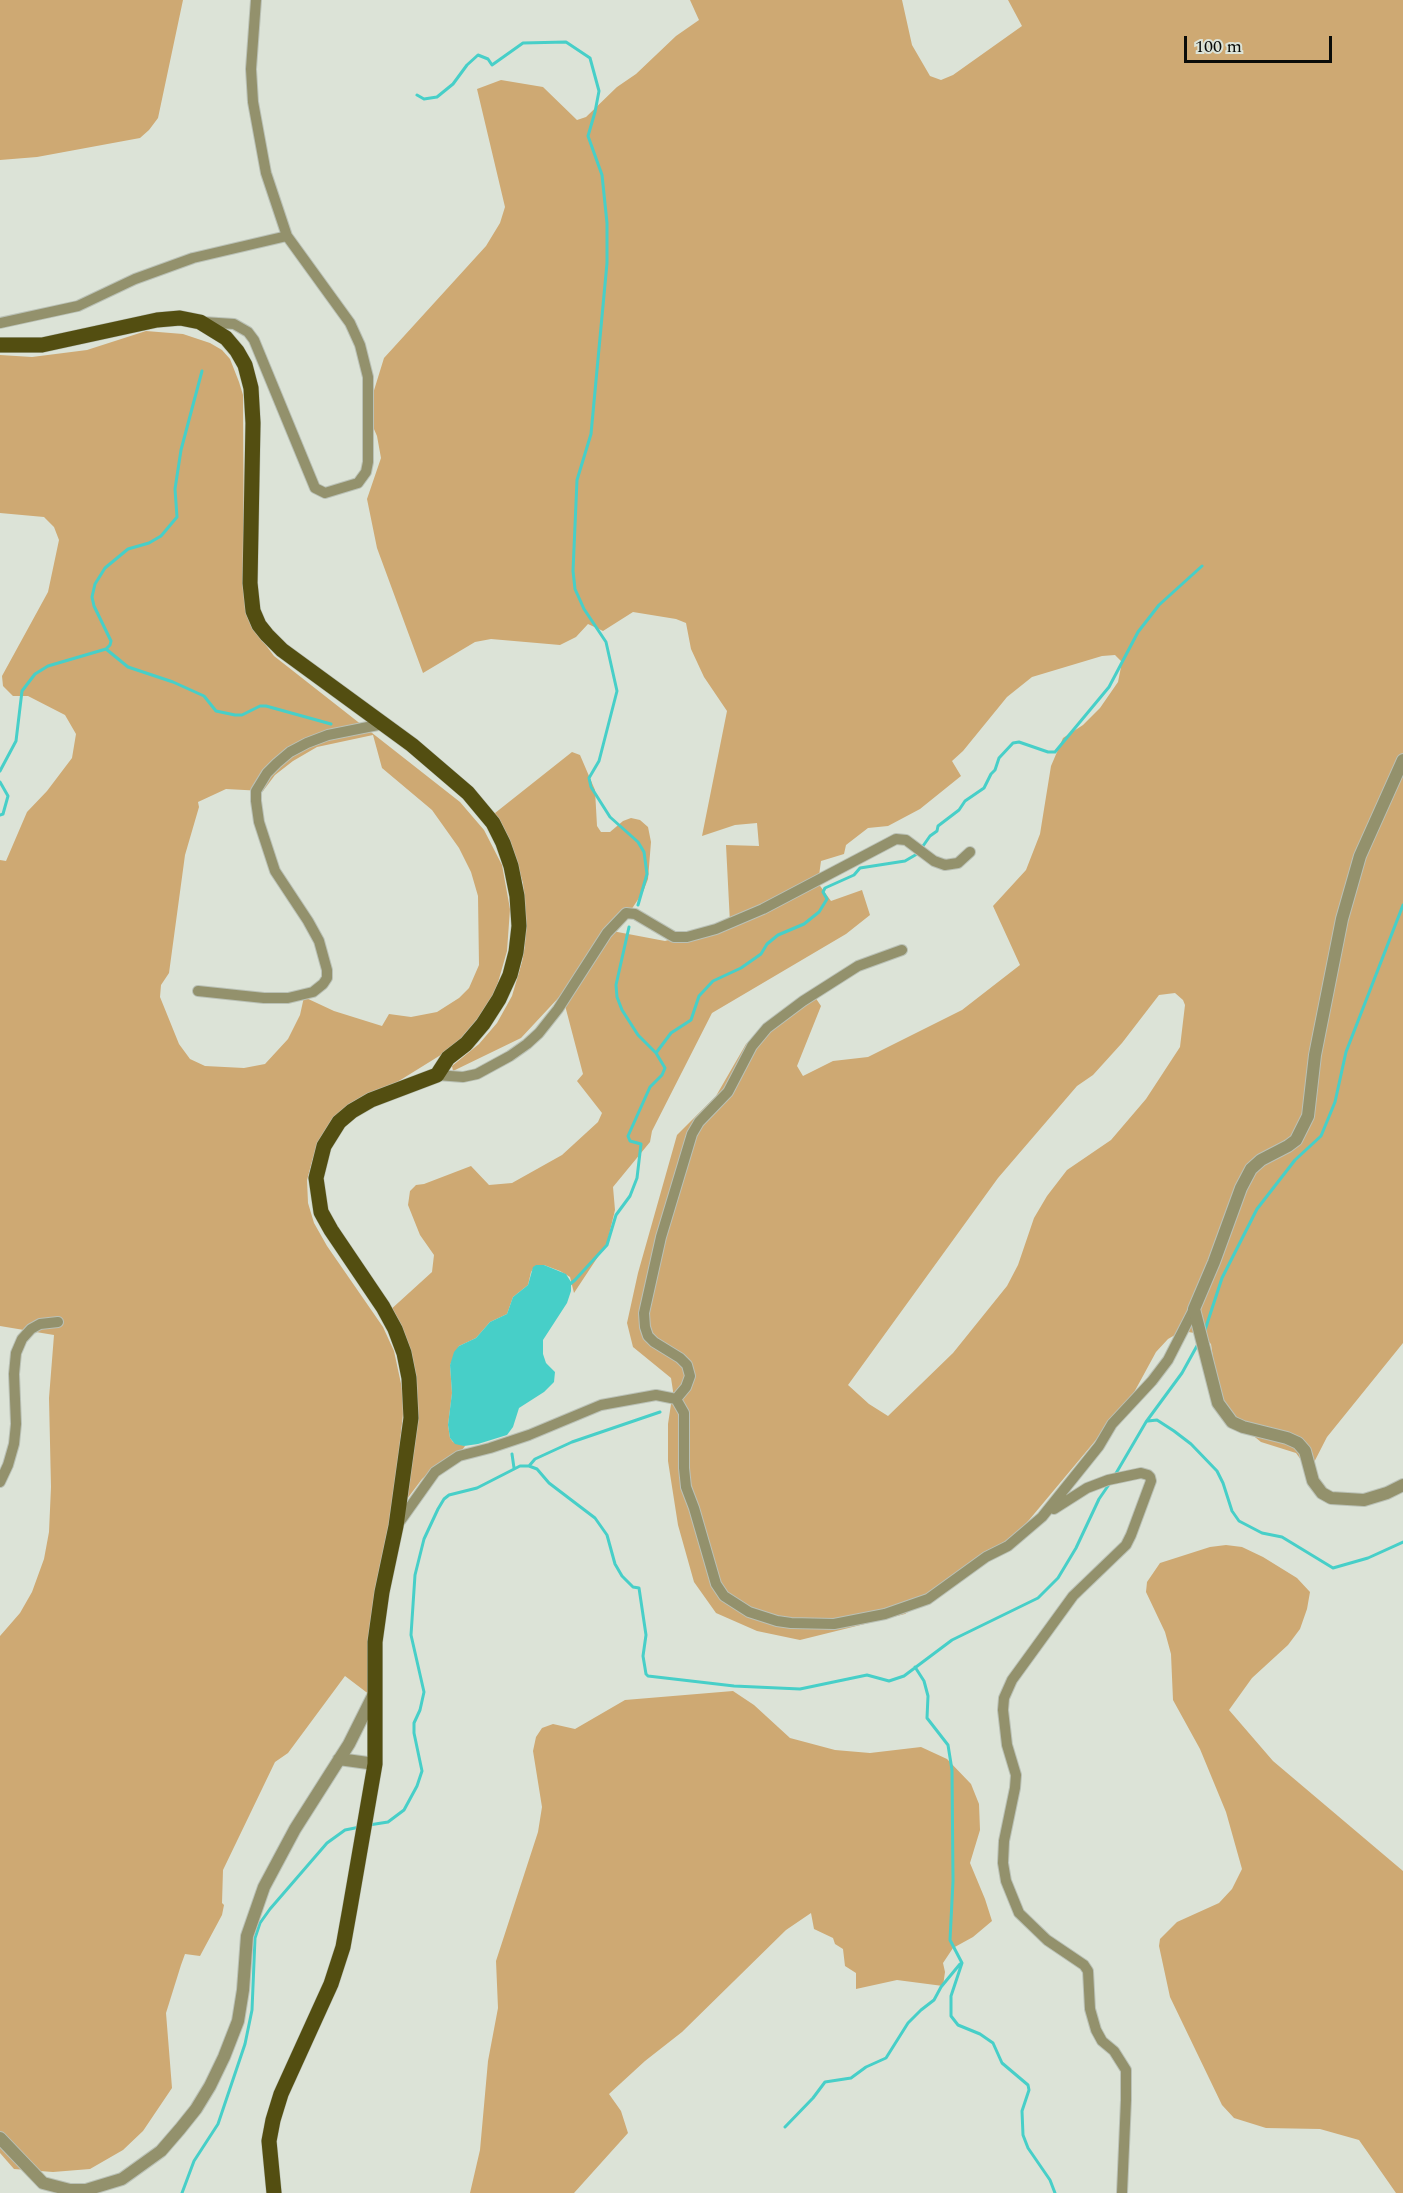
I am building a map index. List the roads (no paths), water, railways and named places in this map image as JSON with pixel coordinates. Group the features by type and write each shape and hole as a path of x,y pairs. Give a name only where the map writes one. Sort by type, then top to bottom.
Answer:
{"main road":[{"path":"0,345 42,345 157,320 180,318 200,322 226,338 245,365 251,388 253,423 250,583 253,610 259,625 282,650 447,774 482,807 503,843 511,866 517,896 519,926 510,975 499,999 483,1024 466,1044 448,1058 437,1075 370,1101 352,1111 339,1122 324,1146 316,1178 321,1212 346,1254 383,1306 395,1329 409,1378 411,1418 396,1526 382,1592 375,1642 375,1764 368,1806 343,1947 331,1984 281,2094 273,2120 269,2141 274,2193"}],"street":[{"path":"200,322 234,324 248,332 254,340 315,488 325,493 358,483 366,472 368,462 368,376 365,359 350,323 287,236 266,173 253,102 251,69 256,0"},
{"path":"0,323 78,306 135,279 193,258 287,236"},
{"path":"198,991 264,998 288,998 313,992 323,984 327,978 327,970 319,941 275,871 260,822 256,791 277,762 307,743 328,735 383,724"},
{"path":"1042,1517 1100,1446 1112,1424 1168,1360 1194,1309 1241,1188 1251,1169 1261,1160 1296,1140 1308,1116 1315,1055 1342,919 1360,856 1403,760"},
{"path":"437,1075 463,1077 477,1074 527,1044 558,1009 607,933 626,913 635,914 674,937 687,937 716,929 763,909 896,839 906,840 934,861 945,865 958,863 970,852"},
{"path":"676,1399 690,1376 687,1365 648,1336 644,1313 661,1237 692,1134 699,1122 732,1086 752,1046 767,1028 803,1001 858,966 902,950"},
{"path":"1194,1309 1218,1403 1232,1422 1298,1443 1305,1451 1313,1481 1322,1493 1331,1498 1364,1500 1403,1485"},
{"path":"0,1482 14,1444 16,1353 22,1338 31,1329 40,1324 58,1322"},
{"path":"396,1526 435,1472 459,1456 529,1435 601,1405 656,1395 676,1399 684,1413 686,1487 716,1584 730,1602 761,1617 810,1625 834,1624 885,1614 928,1599 986,1557 1008,1546 1042,1517 1087,1488 1120,1477 1148,1474 1151,1481 1126,1545 1073,1596 1012,1680 1004,1698 1003,1710 1007,1745 1016,1775 1003,1863 1012,1898 1019,1913 1047,1940 1084,1965 1088,1971 1090,2009 1096,2030 1102,2041 1114,2051 1125,2070 1122,2193"},
{"path":"0,2138 44,2183 70,2190 86,2190 122,2179 161,2151 196,2109 224,2057 238,2021 247,1936 264,1887 295,1829 349,1744 375,1693"},
{"path":"339,1759 375,1764"}],"water":[{"path":"544,1265 566,1274 571,1282 567,1303 543,1340 543,1354 546,1363 555,1372 554,1382 544,1392 519,1408 513,1427 507,1435 478,1444 464,1446 455,1444 450,1438 448,1425 452,1393 450,1365 454,1352 459,1346 476,1338 490,1322 507,1314 513,1297 528,1285 533,1267"}],"waterway":[{"path":"417,95 424,99 437,97 453,84 467,65 478,55 488,59 492,65 523,43 566,42 590,58 599,91 588,136 602,175 607,223 607,263 591,434 577,480 573,571 575,589 584,609 606,642 617,691 599,761 589,778 591,787 610,817 638,842 644,852 647,874 638,905"},
{"path":"0,771 16,741 22,691 35,674 48,666 106,649 110,645 111,641 92,597 95,584 105,568 128,549 149,543 161,536 177,517 175,489 181,450 202,371"},
{"path":"923,846 937,831 938,826 959,810 965,801 984,788 999,758 1013,743 1019,742 1048,752 1055,752 1109,687 1138,632 1159,605 1202,566"},
{"path":"106,649 128,667 173,682 204,696 216,711 242,715 260,706 266,706 331,724"},
{"path":"0,782 8,796 3,814 0,815"},
{"path":"656,1053 671,1033 691,1020 699,996 713,981 741,968 761,954 767,944 778,935 804,924 819,912 827,899 823,892 825,888 854,875 860,868 905,861 917,854"},
{"path":"1204,1333 1222,1278 1257,1209 1295,1160 1321,1136 1335,1102 1346,1052 1403,905"},
{"path":"569,1285 607,1245 616,1215 630,1196 637,1178 641,1144 630,1141 628,1136 650,1087 662,1075 665,1068 656,1053 638,1035 622,1010 617,997 616,985 629,927"},
{"path":"1115,1475 1146,1422 1182,1373 1198,1344"},
{"path":"529,1466 535,1459 572,1442 660,1412"},
{"path":"1148,1421 1157,1420 1174,1431 1191,1444 1217,1471 1232,1511 1239,1521 1262,1533 1282,1537 1333,1568 1368,1558 1403,1542"},
{"path":"512,1454 514,1468"},
{"path":"369,1825 388,1822 404,1810 422,1771 414,1733 414,1723 424,1692 411,1635 415,1575 424,1539 438,1509 449,1495 477,1488 520,1466 537,1469 549,1483 595,1518 607,1535 615,1564 622,1576 633,1587 639,1588 646,1635 643,1656 648,1676 734,1686 800,1689 867,1675 889,1681 904,1676 952,1640 1038,1598 1058,1578 1076,1548 1099,1499 1110,1483"},
{"path":"915,1667 924,1681 928,1696 927,1718 948,1745 952,1770 953,1881 950,1940 962,1963 951,1996 951,2016 958,2025 980,2034 993,2043 1002,2063 1028,2085 1029,2090 1022,2111 1023,2135 1028,2148 1050,2180 1055,2193"},
{"path":"182,2193 194,2161 218,2124 245,2044 252,2010 255,1938 260,1923 327,1843 345,1830 360,1827"},
{"path":"785,2127 825,2082 851,2078 866,2067 886,2058 908,2023 934,2000 941,1987 960,1964"}]}
